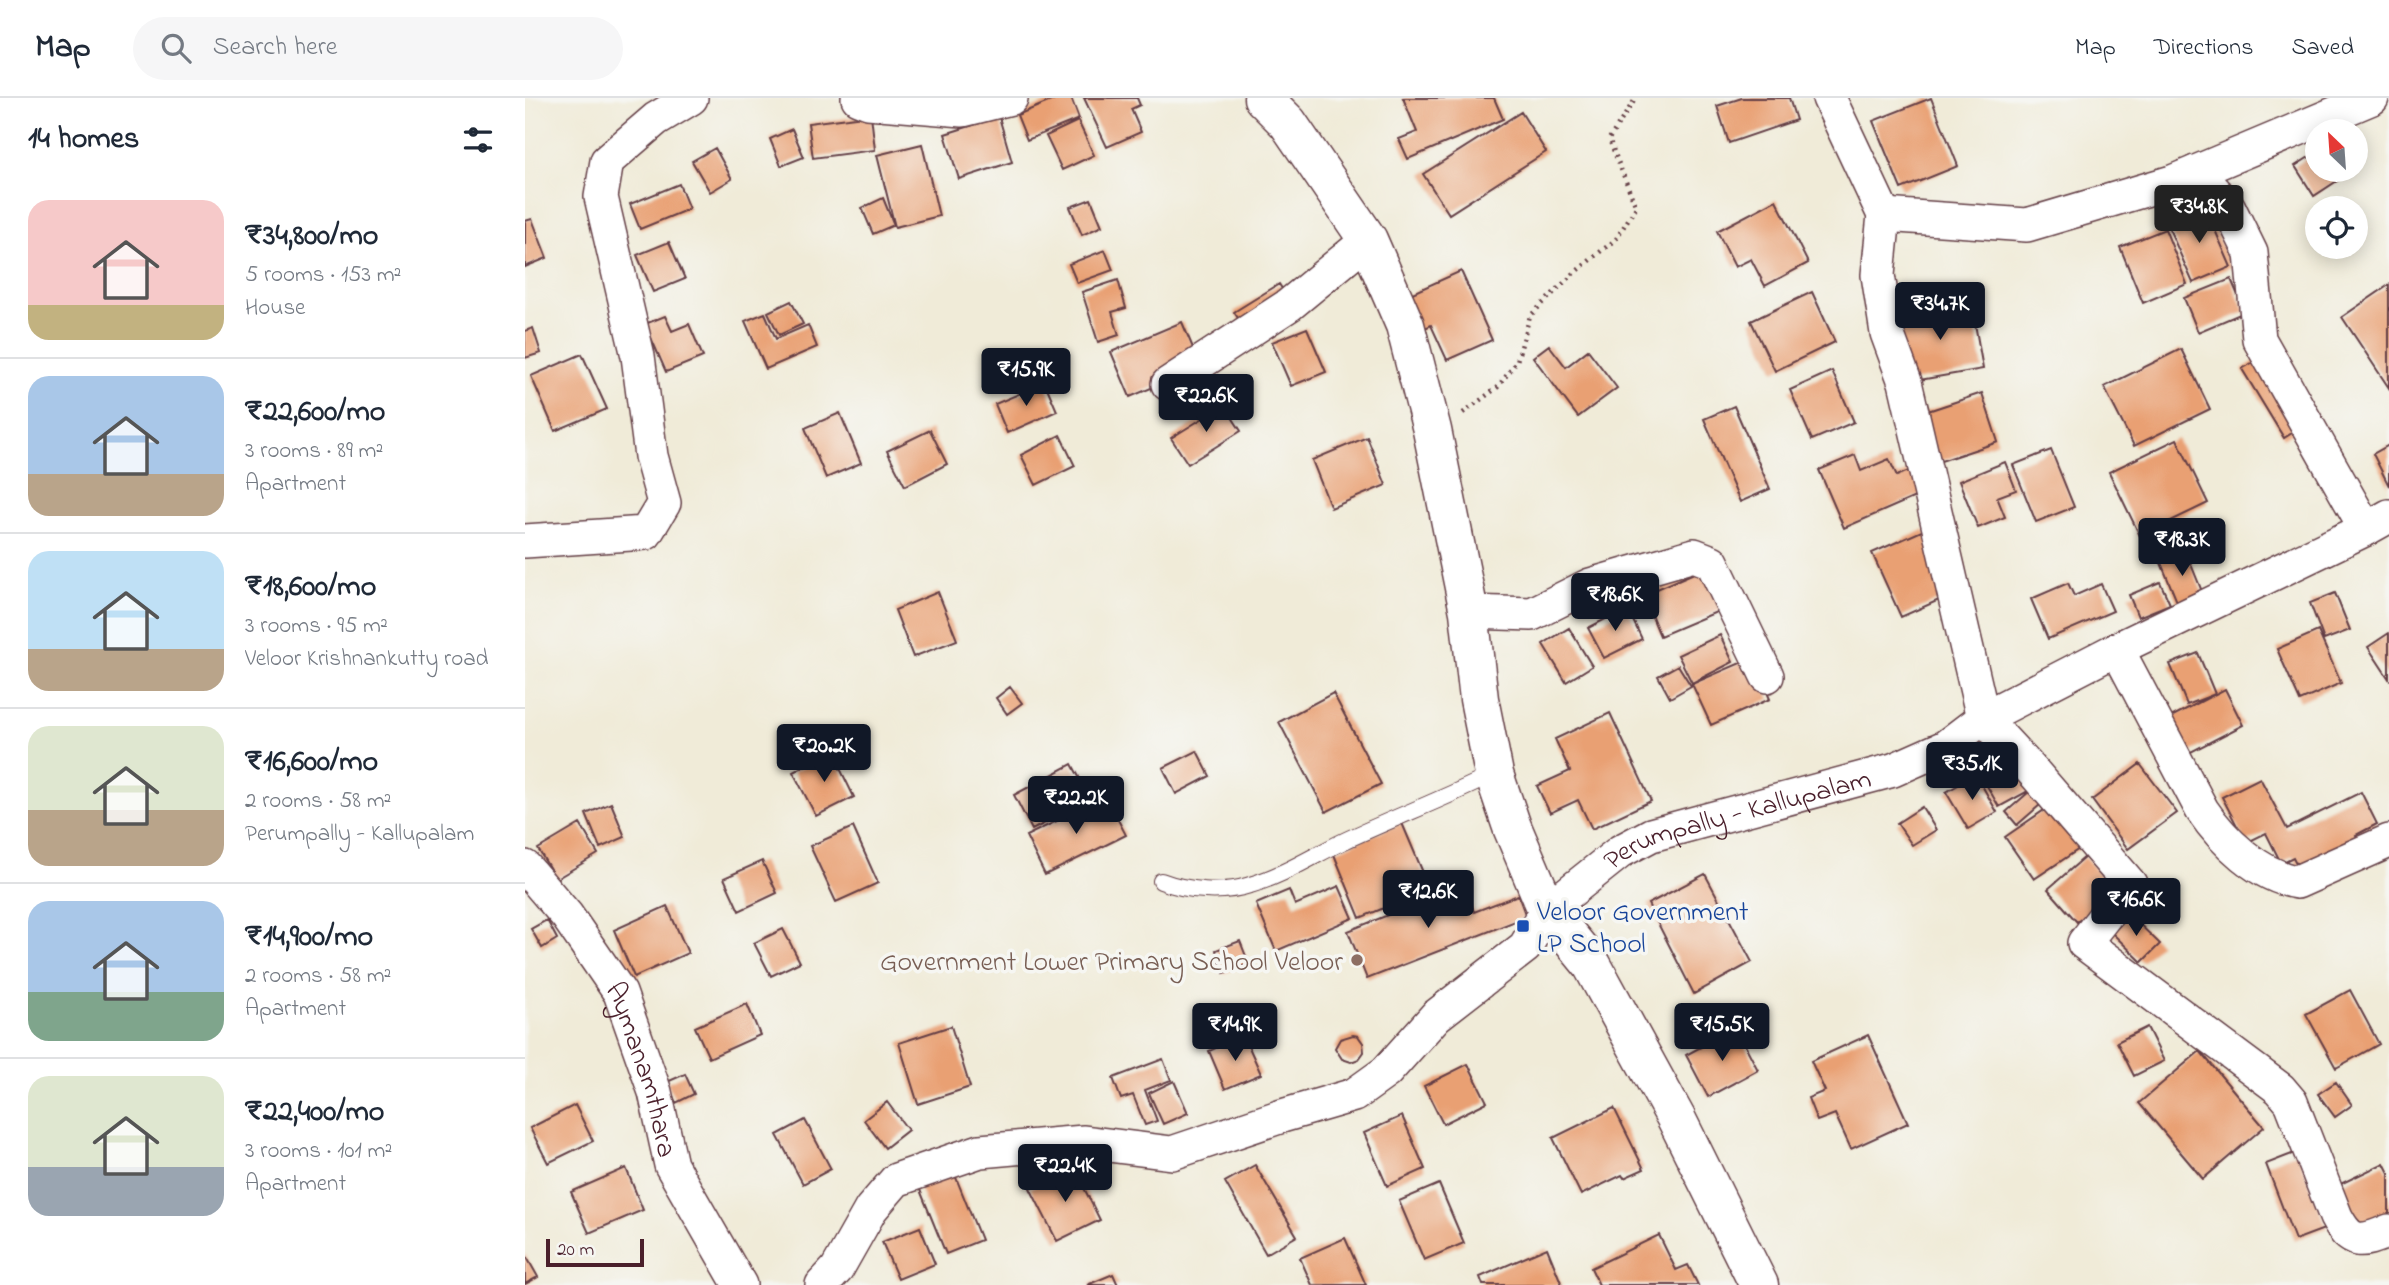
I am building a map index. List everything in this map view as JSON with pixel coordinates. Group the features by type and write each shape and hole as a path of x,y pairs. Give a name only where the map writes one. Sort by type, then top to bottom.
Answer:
{"street":[{"path":"525,541 646,533 664,503 651,456 638,356 601,197 607,161 656,118 691,98"},
{"path":"858,98 869,102 963,110 1011,98"},
{"path":"1263,98 1288,123 1368,240 1405,325 1432,430 1469,612 1479,699 1494,774 1512,827 1547,910 1592,965 1682,1130 1759,1285"},
{"path":"1829,98 1884,215 1878,275 1887,333 1905,382 1983,718 2130,884 2084,943 2280,1089 2291,1102 2345,1234 2357,1239 2373,1238 2389,1231"},
{"path":"1884,215 2027,225 2172,182 2372,98"},
{"path":"2196,172 2229,208 2251,253 2259,339 2378,522"},
{"path":"1168,384 1289,305 1368,240"},
{"name":"Perumpally - Kallupalam","path":"1547,910 1621,851 1651,835 1893,770 1945,747 1983,718 2117,649 2378,522"},
{"path":"1469,612 1532,614 1590,585 1694,555 1712,562 1767,676"},
{"path":"2117,649 2202,810 2217,832 2236,850 2282,880 2297,882 2389,841"},
{"name":"Aymanamthara","path":"525,867 567,916 620,993 655,1092 671,1165 740,1285"},
{"path":"822,1285 837,1269 871,1209 896,1180 980,1151 1084,1142 1172,1153 1354,1095 1386,1072 1436,1016 1525,947 1547,910"}],"lane":[{"path":"1161,881 1178,887 1224,889 1250,886 1494,774"}],"path":[{"path":"1432,430 1471,409 1498,387 1517,361 1529,316 1573,274 1616,239 1636,207 1609,139 1636,98"}],"building":[{"path":"1058,98 1071,98 1079,119 1027,140 1017,115"},
{"path":"1084,98 1137,98 1140,105 1131,109 1141,132 1107,147"},
{"path":"1403,98 1494,98 1503,119 1408,159 1399,139 1417,132"},
{"path":"1742,98 1789,98 1796,120 1729,143 1717,106"},
{"path":"1931,98 1958,166 1901,189 1873,121"},
{"path":"1521,112 1546,152 1449,214 1423,174"},
{"path":"871,115 875,150 813,158 808,123"},
{"path":"999,117 1012,162 959,179 945,134"},
{"path":"1078,121 1094,155 1062,170 1046,136"},
{"path":"792,129 804,157 781,166 770,139"},
{"path":"922,144 939,216 895,227 877,155"},
{"path":"715,148 732,179 710,192 692,161"},
{"path":"2305,160 2305,182 2295,166"},
{"path":"2305,182 2335,182 2314,196"},
{"path":"679,184 689,209 640,229 630,204"},
{"path":"883,198 894,225 873,234 862,208"},
{"path":"1091,199 1102,226 1082,235 1070,207"},
{"path":"1776,200 1808,263 1765,286 1751,259 1735,267 1717,231"},
{"path":"2205,207 2231,267 2193,283 2167,224"},
{"path":"532,219 547,258 525,267 525,221"},
{"path":"2165,229 2187,284 2143,303 2120,247"},
{"path":"669,242 685,279 653,292 637,255"},
{"path":"1105,250 1113,270 1077,283 1069,264"},
{"path":"1461,271 1492,340 1447,360 1431,325 1415,333 1399,299"},
{"path":"2231,279 2245,312 2198,332 2184,298"},
{"path":"1118,280 1126,308 1112,312 1119,335 1098,342 1082,292"},
{"path":"1279,284 1296,311 1252,339 1234,312"},
{"path":"2389,285 2389,388 2342,317"},
{"path":"1812,292 1835,342 1775,371 1751,321"},
{"path":"791,301 803,324 779,335 768,312"},
{"path":"1971,301 1983,369 1908,382 1896,315"},
{"path":"765,313 776,339 808,325 817,347 766,369 745,321"},
{"path":"665,316 672,331 689,324 703,357 666,372 645,324"},
{"path":"1182,322 1201,367 1130,397 1111,352"},
{"path":"533,328 541,353 525,358 525,331"},
{"path":"1307,328 1326,372 1291,386 1272,342"},
{"path":"1549,345 1566,367 1588,350 1617,388 1578,417 1533,357"},
{"path":"2181,349 2210,409 2134,446 2104,387"},
{"path":"2273,350 2314,419 2284,438 2242,369"},
{"path":"582,354 607,409 555,431 531,376"},
{"path":"1832,371 1854,422 1812,440 1790,390"},
{"path":"1045,383 1057,411 1007,433 995,404"},
{"path":"1982,393 1998,442 1938,462 1922,413"},
{"path":"1224,405 1241,431 1188,464 1171,438"},
{"path":"1734,406 1770,489 1740,502 1704,419"},
{"path":"840,413 861,463 826,478 805,428"},
{"path":"930,430 947,464 905,486 887,451"},
{"path":"1060,435 1075,466 1036,485 1021,455"},
{"path":"1367,437 1386,485 1331,508 1312,460"},
{"path":"2177,439 2208,503 2140,536 2109,472"},
{"path":"2389,445 2389,486 2373,454"},
{"path":"2051,450 2074,507 2036,522 2013,465"},
{"path":"1855,455 1861,471 1889,459 1897,476 1918,467 1929,491 1844,528 1819,470"},
{"path":"2005,462 2016,490 1997,497 2005,517 1978,528 1959,481"},
{"path":"1924,530 1966,588 1901,617 1872,553"},
{"path":"2184,547 2205,599 2180,609 2159,558"},
{"path":"1708,567 1726,608 1660,636 1643,595"},
{"path":"2160,582 2170,604 2138,617 2129,595"},
{"path":"2068,583 2074,596 2101,584 2113,611 2048,639 2031,599"},
{"path":"938,592 957,640 913,657 895,610"},
{"path":"2335,593 2350,630 2324,640 2310,603"},
{"path":"1627,608 1642,639 1604,658 1588,628"},
{"path":"1569,628 1592,666 1566,682 1543,644"},
{"path":"2318,631 2341,683 2300,701 2277,649"},
{"path":"2389,633 2389,679 2368,647"},
{"path":"1720,635 1733,662 1692,683 1678,655"},
{"path":"2198,653 2215,694 2187,705 2170,664"},
{"path":"1752,658 1770,699 1711,725 1692,684"},
{"path":"1678,665 1691,686 1670,698 1658,676"},
{"path":"1010,687 1022,703 1007,714 996,698"},
{"path":"2225,689 2243,725 2187,754 2169,718"},
{"path":"1333,693 1381,784 1326,812 1279,722"},
{"path":"1610,713 1651,801 1592,829 1578,800 1550,813 1537,786 1570,771 1555,739"},
{"path":"1197,751 1210,776 1176,794 1163,768"},
{"path":"832,752 854,797 816,816 793,772"},
{"path":"2013,759 2030,790 1999,807 1982,777"},
{"path":"1072,764 1091,799 1032,830 1014,795"},
{"path":"2140,764 2177,813 2128,849 2092,800"},
{"path":"1976,775 1997,812 1968,829 1946,792"},
{"path":"2260,778 2287,829 2361,792 2377,824 2356,835 2366,856 2307,885 2293,857 2281,863 2266,833 2246,843 2222,797"},
{"path":"2037,785 2048,798 2017,825 2006,812"},
{"path":"1106,797 1126,835 1045,875 1026,836"},
{"path":"611,803 625,837 600,848 586,814"},
{"path":"2050,806 2079,849 2034,879 2005,837"},
{"path":"1922,807 1936,830 1912,845 1897,823"},
{"path":"1402,823 1430,889 1360,918 1333,852"},
{"path":"580,824 598,854 556,879 538,849"},
{"path":"853,827 878,883 836,902 810,846"},
{"path":"2085,857 2114,891 2077,922 2048,889"},
{"path":"762,861 777,893 739,911 724,878"},
{"path":"1705,874 1752,962 1694,994 1648,904"},
{"path":"1463,885 1474,912 1518,895 1526,917 1367,979 1348,931"},
{"path":"1339,886 1353,918 1276,951 1256,904 1289,890 1295,905"},
{"path":"667,906 688,953 634,977 614,930"},
{"path":"2130,915 2160,944 2142,962 2112,933"},
{"path":"547,920 557,939 542,948 531,929"},
{"path":"783,929 800,962 771,976 754,943"},
{"path":"1240,941 1249,964 1224,973 1216,950"},
{"path":"2350,990 2379,1044 2336,1068 2306,1014"},
{"path":"747,1004 760,1035 709,1058 695,1027"},
{"path":"951,1026 970,1087 918,1104 899,1043"},
{"path":"2147,1027 2164,1061 2134,1076 2117,1042"},
{"path":"1736,1028 1758,1070 1708,1097 1686,1055"},
{"path":"1868,1035 1908,1123 1851,1149 1835,1114 1817,1121 1808,1098 1825,1091 1811,1061"},
{"path":"1244,1036 1261,1074 1225,1089 1209,1051"},
{"path":"1358,1036 1363,1043 1364,1052 1359,1059 1351,1062 1342,1059 1335,1048 1340,1039"},
{"path":"2200,1051 2264,1127 2203,1179 2139,1103"},
{"path":"1163,1059 1171,1080 1145,1090 1157,1121 1145,1125 1133,1095 1121,1099 1113,1078"},
{"path":"1468,1064 1487,1102 1443,1124 1424,1086"},
{"path":"685,1074 694,1094 676,1103 667,1082"},
{"path":"1174,1081 1188,1113 1163,1124 1149,1093"},
{"path":"2336,1082 2352,1105 2335,1117 2318,1094"},
{"path":"887,1102 908,1130 885,1148 864,1120"},
{"path":"575,1105 593,1141 548,1163 530,1128"},
{"path":"1614,1108 1644,1169 1624,1178 1622,1175 1581,1195 1553,1138"},
{"path":"1402,1116 1425,1169 1387,1186 1364,1133"},
{"path":"805,1120 831,1169 803,1184 777,1135"},
{"path":"2297,1152 2327,1228 2295,1240 2266,1164"},
{"path":"2384,1163 2389,1173 2389,1227 2355,1244 2328,1190"},
{"path":"1255,1165 1297,1236 1266,1254 1225,1182"},
{"path":"1073,1166 1100,1220 1057,1241 1030,1188"},
{"path":"626,1168 643,1210 589,1233 571,1192"},
{"path":"953,1170 981,1240 946,1254 918,1185"},
{"path":"1439,1184 1464,1243 1424,1260 1399,1201"},
{"path":"920,1227 935,1264 898,1279 882,1242"},
{"path":"1659,1235 1676,1270 1688,1265 1698,1285 1599,1285 1591,1268"},
{"path":"1345,1238 1366,1285 1312,1285 1300,1258"},
{"path":"1547,1248 1562,1285 1483,1285 1480,1277"},
{"path":"525,1254 538,1277 525,1284"},
{"path":"1113,1274 1118,1285 1087,1285"}],"place":[{"name":"Veloor Government LP School","path":"1523,926"},
{"name":"Government Lower Primary School Veloor","path":"1357,960"}]}
